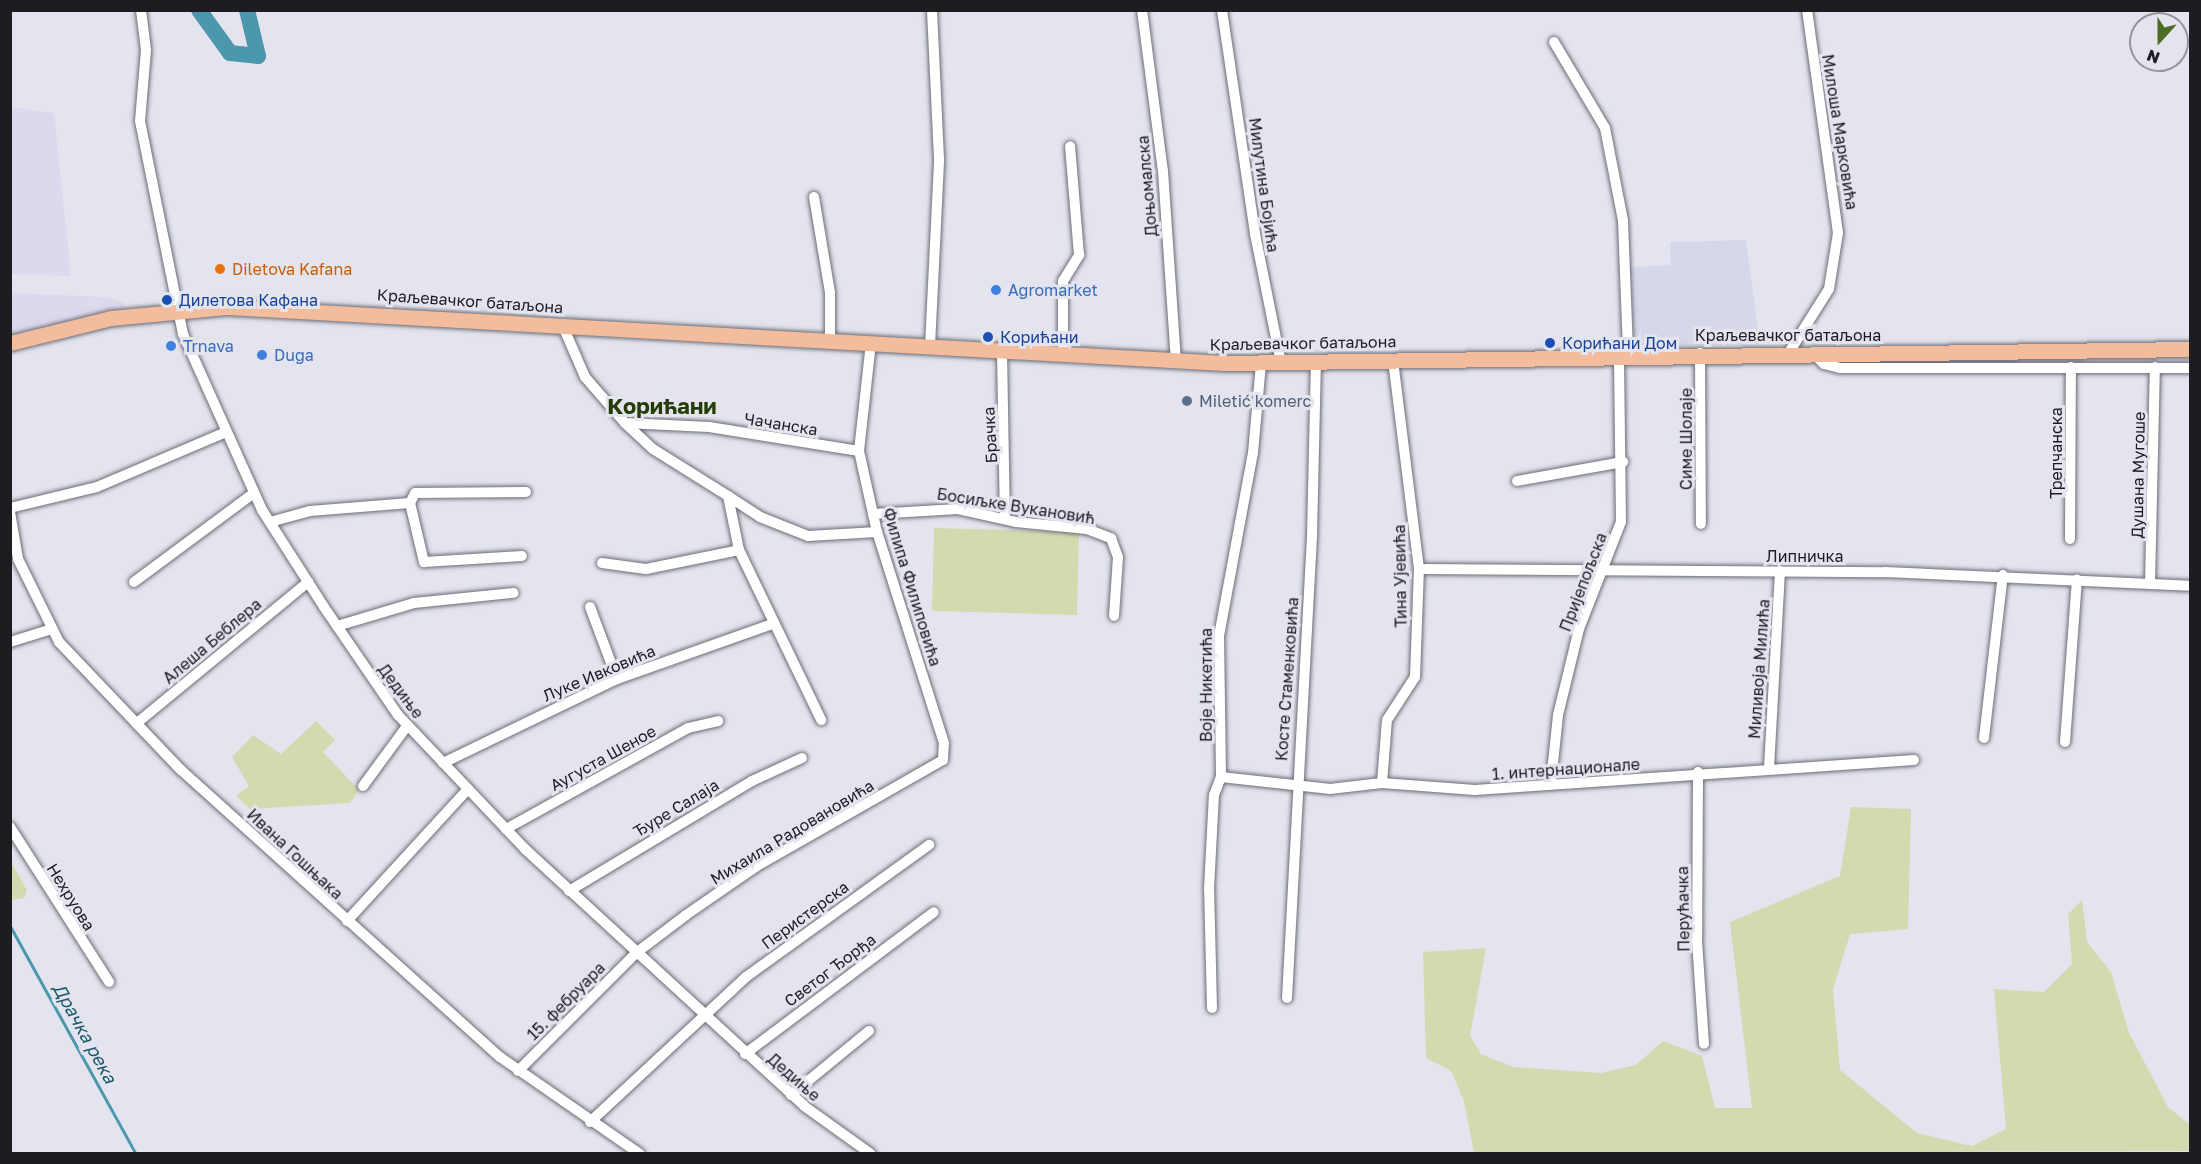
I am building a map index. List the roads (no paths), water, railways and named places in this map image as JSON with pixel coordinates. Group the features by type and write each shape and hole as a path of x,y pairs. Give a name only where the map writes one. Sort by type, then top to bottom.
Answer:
{"main road":[{"name":"Краљевачког батаљона","path":"10,343 94,321 178,310 270,307 1002,351 1261,363 1700,353 1814,354 2190,349"}],"street":[{"name":"Дедиње","path":"141,10 146,50 140,122 178,310 189,350 254,493 308,582 407,726 506,829 569,891 791,1095 871,1154"},
{"path":"930,346 939,170 932,10"},
{"name":"Доњомалска","path":"1142,10 1163,171 1176,360"},
{"name":"Милутина Бојића","path":"1222,10 1255,234 1281,363"},
{"name":"Милоша Марковића","path":"1788,354 1829,289 1838,233 1807,10"},
{"name":"Пријепољска","path":"1551,782 1558,716 1579,629 1605,568 1621,522 1623,462 1623,221 1605,128 1554,42"},
{"path":"1063,354 1063,281 1079,255 1070,146"},
{"path":"814,197 830,293 830,341"},
{"path":"562,324 585,377 625,423 653,450 760,517 808,536 877,532"},
{"name":"Филипа Филиповића","path":"871,343 860,451 877,532 944,743 938,765"},
{"name":"Брачка","path":"1002,351 1005,518"},
{"name":"Симе Шолаје","path":"1700,353 1701,524"},
{"path":"1814,354 1824,364 1840,368 2190,368"},
{"name":"Тина Ујевића","path":"1382,783 1387,720 1416,677 1419,569 1393,360"},
{"name":"Косте Стаменковића","path":"1287,998 1295,786 1312,536 1316,362"},
{"name":"Воје Никетића","path":"1212,1008 1212,825 1221,777 1219,636 1253,453 1261,363"},
{"name":"Трепчанска","path":"2070,539 2071,367"},
{"name":"Душана Мугоше","path":"2150,583 2155,367"},
{"name":"Чачанска","path":"625,423 708,427 860,451"},
{"path":"10,510 97,487 226,432"},
{"path":"1517,481 1623,462"},
{"path":"522,556 424,562 410,503 415,493 526,492"},
{"path":"134,582 254,493"},
{"path":"728,496 739,550 772,624 821,720"},
{"path":"270,522 310,511 410,503"},
{"name":"Босиљке Вукановић","path":"873,514 932,507 1087,528 1111,538 1118,557 1114,616"},
{"name":"Ивана Гошњака","path":"10,510 18,560 52,629 137,723 347,921 518,1071 639,1154"},
{"path":"602,563 646,569 739,550"},
{"name":"Липничка","path":"1419,569 1605,568 2003,574 2190,586"},
{"name":"Миливоја Милића","path":"1769,768 1780,571"},
{"path":"1984,738 2003,574"},
{"path":"2065,742 2078,579"},
{"name":"Алеша Беблера","path":"137,723 308,582"},
{"path":"337,626 414,603 513,593"},
{"path":"590,607 617,679"},
{"name":"Луке Ивковића","path":"443,762 617,679 772,624"},
{"path":"10,642 52,629"},
{"name":"Аугуста Шеное","path":"506,829 688,728 718,721"},
{"path":"363,786 407,726"},
{"name":"Ђуре Салаја","path":"569,891 752,781 802,758"},
{"name":"1. интернационале","path":"1221,777 1295,786 1368,788 1382,783 1475,790 1551,782 1914,760"},
{"name":"Михаила Радовановића","path":"636,953 757,866 938,765"},
{"name":"Перућачка","path":"1698,772 1697,941 1704,1044"},
{"path":"347,921 468,789"},
{"name":"Нехруова","path":"10,827 109,982"},
{"name":"Перистерска","path":"703,1016 746,977 930,845"},
{"name":"Светог Ђорђа","path":"745,1054 934,912"},
{"name":"15. фебруара","path":"518,1071 636,953"},
{"path":"590,1122 703,1016"},
{"path":"791,1095 868,1031"}],"waterway":[{"path":"199,10 230,53 258,56 247,10"},
{"name":"Драчка река","path":"10,926 136,1154"}],"place":[{"name":"Diletova Kafana","path":"220,269"},
{"name":"Agromarket","path":"996,290"},
{"name":"Дилетова Кафана","path":"167,300"},
{"name":"Корићани","path":"988,337"},
{"name":"Корићани Дом","path":"1550,343"},
{"name":"Trnava","path":"171,346"},
{"name":"Duga","path":"262,355"},
{"name":"Miletić komerc","path":"1187,401"}],"district":[{"name":"Корићани","path":"662,406"}]}
